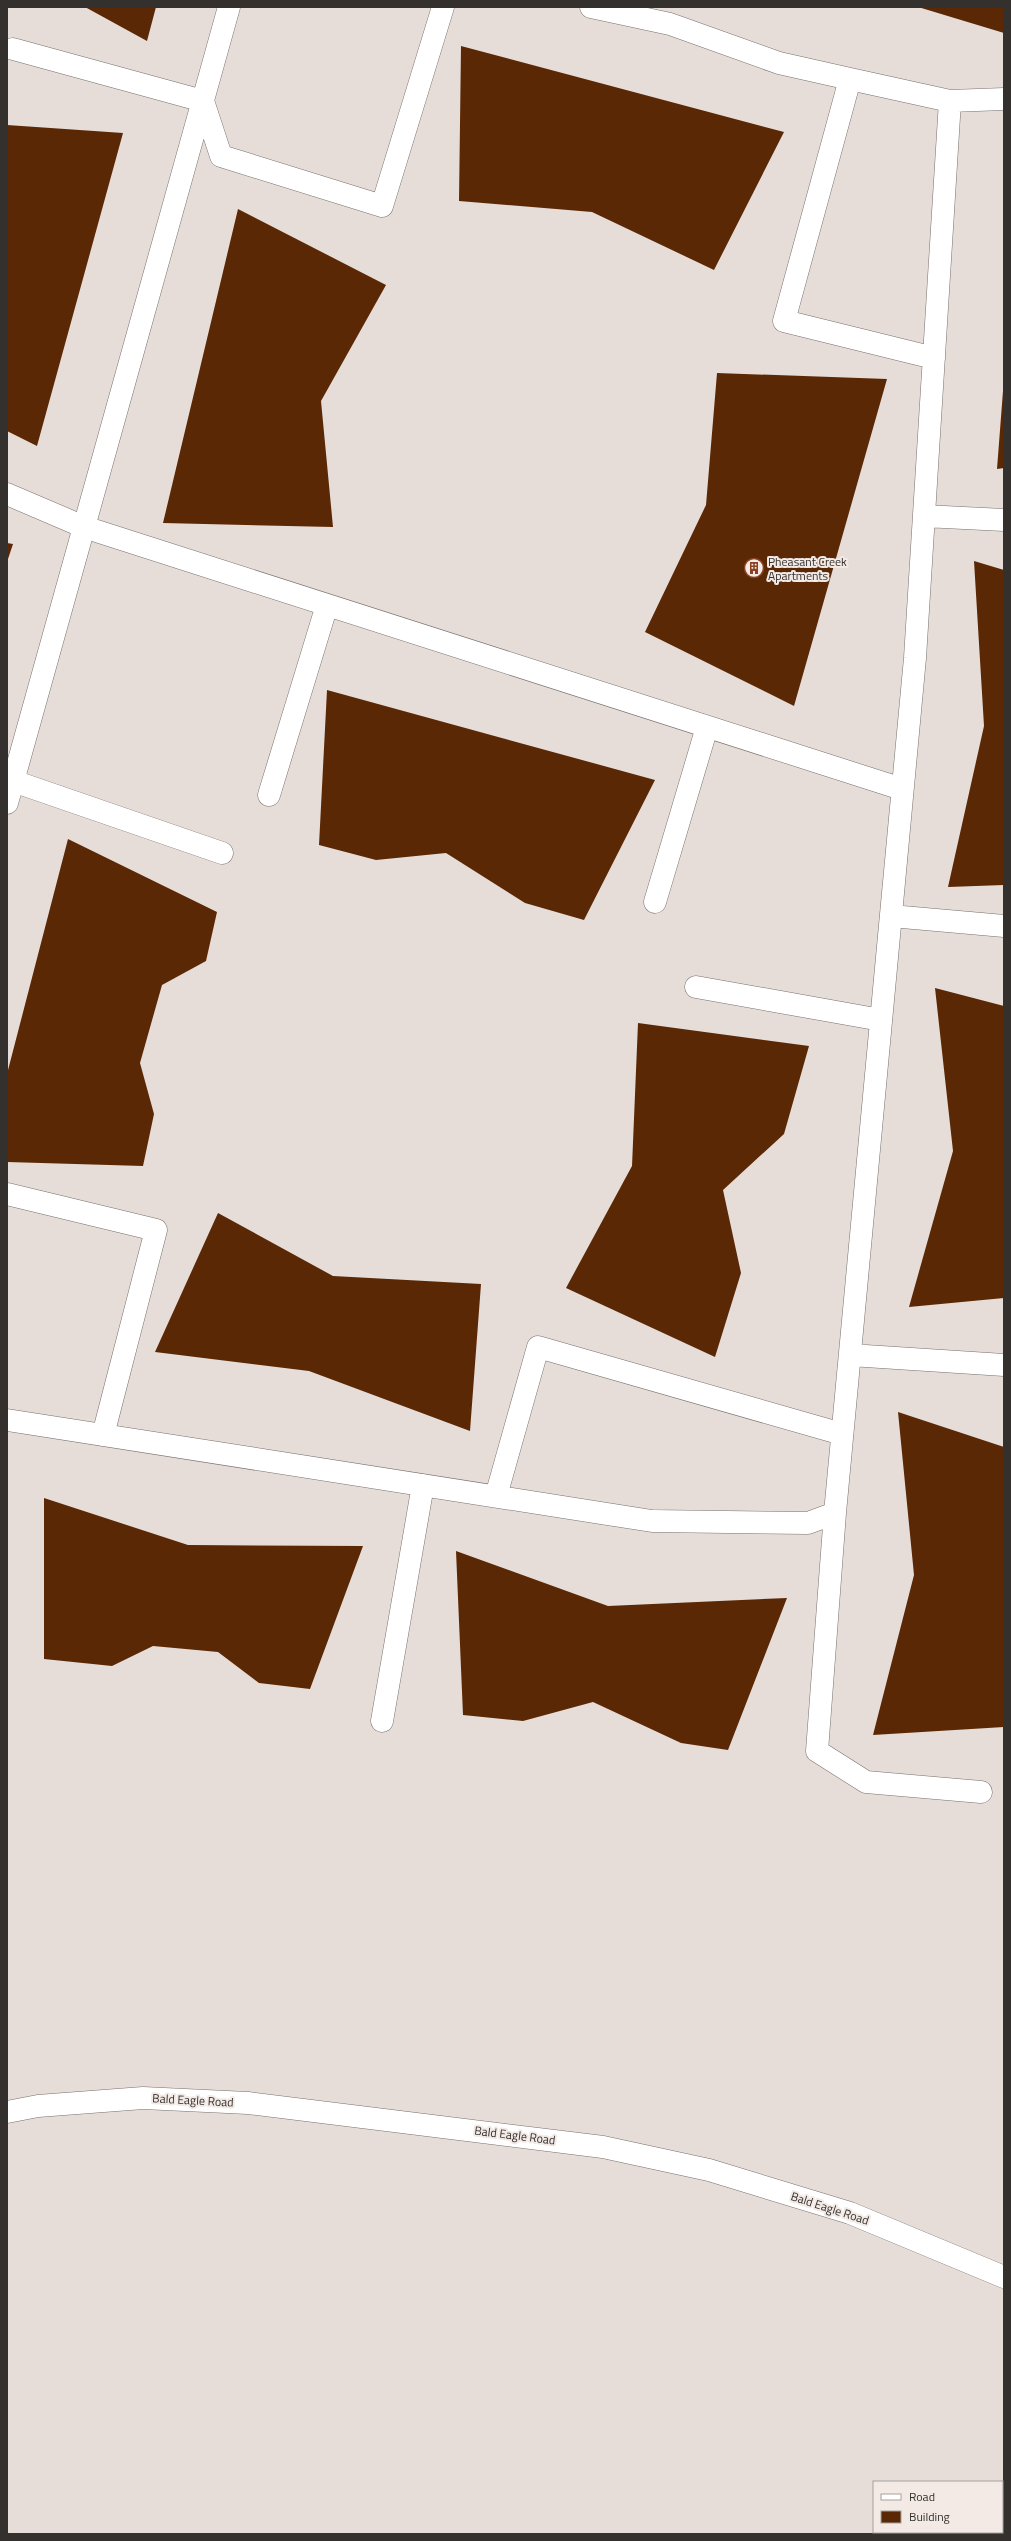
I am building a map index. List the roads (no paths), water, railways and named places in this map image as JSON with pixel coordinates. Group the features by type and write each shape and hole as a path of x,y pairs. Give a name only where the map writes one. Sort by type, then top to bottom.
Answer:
{"street":[{"path":"7,803 229,7"},
{"path":"203,102 221,156 382,206 443,7"},
{"path":"591,7 673,16 779,63 850,79 950,101 1004,99"},
{"path":"13,49 203,102"},
{"path":"850,79 784,321 934,358"},
{"path":"950,101 915,658 842,1434 817,1751 866,1782 981,1792"},
{"path":"7,494 84,527 902,789"},
{"path":"924,516 1004,520"},
{"path":"269,795 327,605"},
{"path":"655,902 707,727"},
{"path":"13,781 222,853"},
{"path":"891,916 1004,926"},
{"path":"696,987 881,1020"},
{"path":"7,1194 156,1230 103,1435"},
{"path":"496,1496 538,1347 842,1434"},
{"path":"850,1355 1004,1365"},
{"path":"7,1420 652,1521 808,1523 835,1513"},
{"path":"382,1721 423,1485"},
{"name":"Bald Eagle Road","path":"7,2112 38,2106 143,2098 248,2103 603,2146 709,2170 850,2213 1004,2277"}],"place":[{"name":"Pheasant Creek Apartments","path":"754,568"}]}
